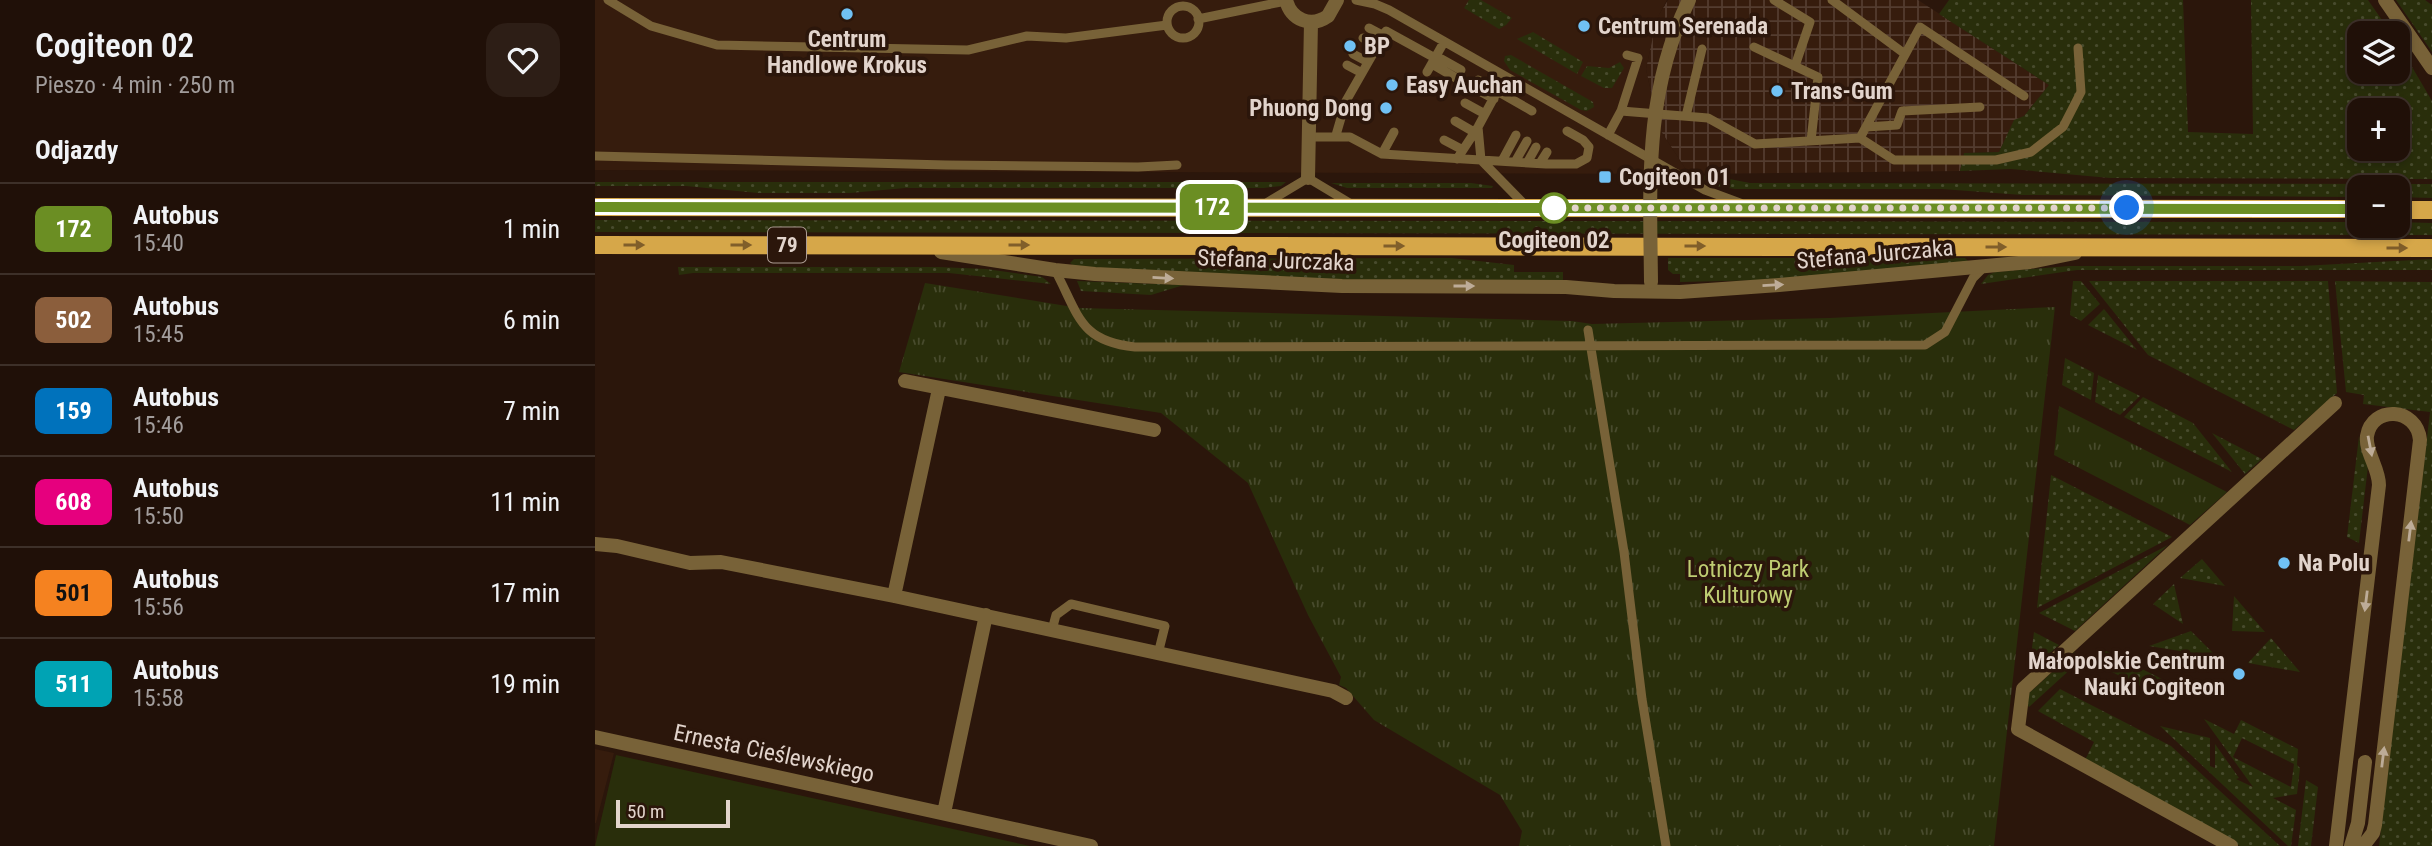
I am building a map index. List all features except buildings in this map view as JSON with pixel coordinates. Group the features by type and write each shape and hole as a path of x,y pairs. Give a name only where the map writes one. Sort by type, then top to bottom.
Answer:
{"main road":[{"name":"79","path":"595,207 2347,209"},
{"path":"2410,210 2432,210"},
{"name":"79","path":"595,245 2432,248"}],"street":[{"path":"1286,1 1291,13 1311,22 1328,16 1337,0"},
{"path":"1651,286 1651,147 1654,109 1670,43 1689,0"},
{"path":"2385,0 2432,68"},
{"path":"1308,178 1311,22"},
{"name":"Stefana Jurczaka","path":"902,245 1095,274 1342,286 1571,287 1779,285 2030,262 2101,248"},
{"path":"905,381 1154,430"},
{"path":"894,596 939,389"},
{"path":"2231,846 2018,729 2023,689 2335,403"},
{"path":"2337,846 2379,485 2367,435 2374,422 2380,418 2400,415 2412,420 2420,433 2420,440 2375,825 2373,833 2363,846"},
{"path":"595,544 617,546 689,563 721,562 894,596 1333,691 1346,698"},
{"path":"944,813 986,615"},
{"name":"Ernesta Cieślewskiego","path":"595,737 1091,846"},
{"path":"2351,846 2358,823 2365,762"},
{"path":"2337,846 2358,823"}],"lane":[{"path":"608,0 651,26 717,44 732,45 968,50 1027,37 1066,38 1167,25"},
{"path":"1356,0 1389,10 1705,190 1753,208"},
{"path":"1774,0 1810,22 1795,66"},
{"path":"1832,0 1905,54"},
{"path":"1198,19 1286,1"},
{"path":"1184,4 1198,19 1195,32 1185,38 1173,35 1167,25 1170,13 1184,4"},
{"path":"1860,138 1920,27 2024,96"},
{"path":"1369,28 1384,36"},
{"path":"1336,135 1346,101 1387,31 1433,62 1459,74"},
{"path":"1363,38 1378,46"},
{"path":"1433,62 1444,42"},
{"path":"1754,47 1818,77 1811,141"},
{"path":"1621,111 1708,118 1755,144 1860,138 1894,160 1996,160 2031,152 2063,127 2081,92 2078,48"},
{"path":"1686,116 1702,49"},
{"path":"1353,54 1368,62"},
{"path":"1608,135 1621,111 1638,58 1627,55"},
{"path":"1347,65 1362,73"},
{"path":"1452,159 1463,150 1476,130 1505,77"},
{"path":"1476,84 1532,111"},
{"path":"1465,103 1485,114"},
{"path":"1866,127 1898,125 1902,111 1980,107"},
{"path":"1455,121 1476,130"},
{"path":"1476,130 1481,160 1527,207"},
{"path":"1310,136 1350,137 1382,154 1576,164 1587,158 1587,143 1567,131"},
{"path":"1382,154 1394,132"},
{"path":"1502,161 1516,135"},
{"path":"1444,140 1463,150"},
{"path":"1515,162 1527,141"},
{"path":"1527,163 1536,147"},
{"path":"1543,164 1546,152"},
{"path":"1436,153 1452,159"},
{"path":"595,156 946,165 1177,166"},
{"path":"1258,207 1308,178 1358,208"},
{"path":"1055,270 1084,325 1094,337 1120,346 1924,345 1945,332 1973,278 1985,266"},
{"path":"1588,330 1624,552 1642,699 1666,846"},
{"path":"1052,630 1056,615 1071,604 1165,625 1158,654"}],"shaded area":[{"path":"595,0 1667,0 1657,19 1646,69 1659,128 1689,174 595,170"},
{"path":"1668,0 1918,0 2049,85 2024,116 2014,121 1999,152 1964,153 1960,171 1689,174 1659,128 1646,69 1657,18"},
{"path":"595,749 614,753 596,823 595,823"}],"green space":[{"path":"1469,0 1481,0 1512,18 1499,29 1464,8"},
{"path":"1949,0 2183,0 2188,132 2253,134 2251,0 2368,0 2383,21 2347,21 2347,84 2410,84 2410,63 2432,101 2432,179 2410,179 2410,175 2347,175 2347,179 2110,178 2011,169 1960,171 1964,153 1999,152 2014,120 2024,116 2049,85 1939,14"},
{"path":"2396,0 2425,0 2432,5 2432,52"},
{"path":"1533,32 1583,62 1577,74 1517,39"},
{"path":"1511,55 1593,102 1594,107 1587,111 1581,110 1510,70 1504,61 1505,56"},
{"path":"1620,62 1624,68 1612,88 1604,88 1581,76 1587,66 1609,68"},
{"path":"1694,175 1750,183 2347,184 2347,197 2022,195 1942,189 1735,189 1716,186"},
{"path":"595,182 1286,182 1281,186 1264,188 905,188 850,193 758,193 686,186 595,186"},
{"path":"1331,183 1471,183 1493,186 1347,188"},
{"path":"2410,184 2432,184 2432,198 2410,197"},
{"path":"595,220 2347,222 2347,235 595,232"},
{"path":"2410,222 2432,223 2432,235 2410,235"},
{"path":"1452,258 1514,265 1514,272 1563,272 1563,280 1344,280 1075,267 1070,263 1074,259"},
{"path":"1668,258 1965,258 1969,262 1768,280 1680,282 1680,274 1673,274 1668,270"},
{"path":"2432,259 2432,270 2077,270 1981,284 1988,275 1995,272 2069,266 2301,266"},
{"path":"678,267 986,269 1042,277 1051,284 949,273 679,275"},
{"path":"1077,281 1184,285 1151,295 1081,291"},
{"path":"2073,281 2081,281 2100,304 2081,321 2070,315"},
{"path":"2089,281 2328,281 2337,393 2294,430 2148,355"},
{"path":"2335,281 2432,282 2432,846 2379,846 2430,412 2363,404 2364,395 2346,392"},
{"name":"Lotniczy Park Kulturowy","path":"925,283 1079,308 1572,321 1592,324 1830,318 2055,307 1994,846 1519,846 1522,831 1500,795 1374,720 1346,688 1339,685 1341,677 1308,615 1248,483 1161,413 899,372"},
{"path":"2104,309 2137,350 2088,325"},
{"path":"2065,358 2094,373 2091,400 2062,385"},
{"path":"2098,375 2140,396 2120,415 2095,402"},
{"path":"2143,397 2193,423 2232,472 2124,417"},
{"path":"2059,406 2227,492 2190,525 2054,455"},
{"path":"2212,433 2262,459 2245,474"},
{"path":"2359,436 2368,466 2359,543 2347,537"},
{"path":"2051,475 2172,537 2037,608"},
{"path":"2168,545 2075,631 2039,613"},
{"path":"2202,559 2225,586 2180,578"},
{"path":"2174,584 2183,624 2153,604"},
{"path":"2234,596 2265,632 2232,631"},
{"path":"2191,631 2217,657 2149,646"},
{"path":"2034,632 2059,645 2029,672"},
{"path":"2271,638 2300,672 2248,663"},
{"path":"2106,651 2176,686 2168,700 2094,663"},
{"path":"2074,652 2084,657 2029,707 2026,703 2027,695"},
{"path":"2060,689 2171,746 2280,846 2240,846 2085,760 2094,742 2038,711"},
{"path":"2204,719 2234,734 2241,720 2298,749 2297,765 2300,768 2297,794 2273,798 2296,810 2291,846 2160,726 2210,738 2210,766 2215,768 2215,744 2239,778 2236,779 2253,787","holes":["2242,738 2294,764 2291,787 2233,757"]},
{"path":"616,755 1030,846 595,846"},
{"path":"2306,780 2318,787 2311,846 2298,846"}],"bus line":[{"name":"172","path":"595,207 2347,209"}],"place":[{"name":"Centrum Handlowe Krokus","path":"847,14"},
{"name":"Centrum Serenada","path":"1584,26"},
{"name":"BP","path":"1350,46"},
{"name":"Easy Auchan","path":"1392,85"},
{"name":"Trans-Gum","path":"1777,91"},
{"name":"Phuong Dong","path":"1386,108"},
{"name":"Cogiteon 01","path":"1605,177"},
{"name":"Cogiteon 02","path":"1554,208"},
{"name":"Na Polu","path":"2284,563"},
{"name":"Małopolskie Centrum Nauki Cogiteon","path":"2239,674"}],"route":[{"path":"1554,208 2127,208"}]}
